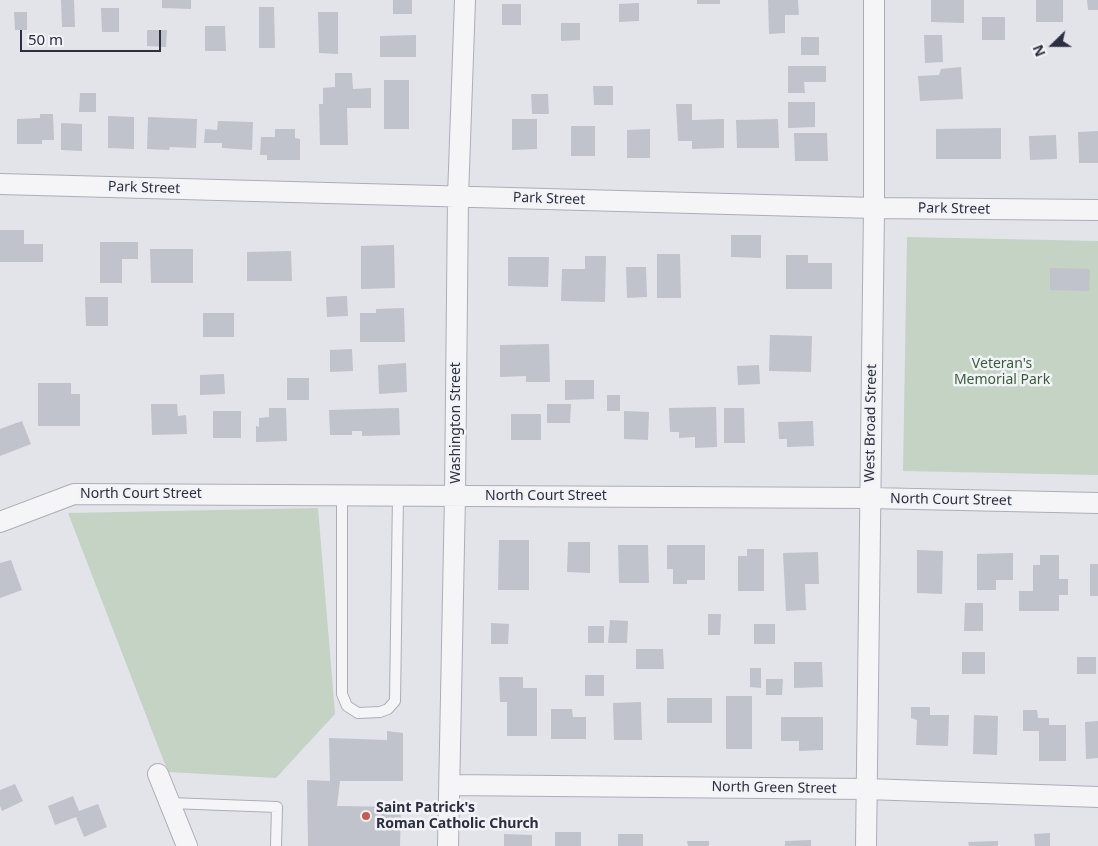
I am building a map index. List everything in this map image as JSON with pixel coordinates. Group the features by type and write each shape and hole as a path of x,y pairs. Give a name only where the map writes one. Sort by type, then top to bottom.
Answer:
{"street":[{"name":"Washington Street","path":"448,846 455,495 458,197 465,0"},
{"name":"West Broad Street","path":"866,846 874,208 874,0"},
{"name":"Park Street","path":"0,184 874,208 1098,210"},
{"name":"North Court Street","path":"0,522 74,494 870,498 1098,503"},
{"path":"158,774 186,846"},
{"name":"North Green Street","path":"450,784 867,789 1098,797"}],"lane":[{"path":"342,495 342,694 347,706 358,713 380,712 388,709 395,701 398,495"},
{"path":"170,803 277,807 276,846"}],"green space":[{"name":"Veteran's Memorial Park","path":"907,237 1098,241 1098,475 903,471"},
{"path":"318,508 335,714 276,778 168,772 68,513"}],"building":[{"path":"61,0 74,0 75,27 62,27"},
{"path":"162,0 191,0 191,9 162,8"},
{"path":"393,0 412,0 412,14 393,14"},
{"path":"697,0 720,0 720,4 697,4"},
{"path":"768,0 798,0 799,15 785,15 785,33 769,34"},
{"path":"931,0 964,0 964,23 931,22"},
{"path":"1036,0 1063,0 1063,22 1036,22"},
{"path":"1087,0 1098,0 1098,10 1088,10"},
{"path":"639,3 639,21 619,22 619,4"},
{"path":"502,4 521,4 521,25 502,25"},
{"path":"259,7 274,7 275,48 259,48"},
{"path":"101,8 119,8 119,32 102,32"},
{"path":"14,12 27,12 27,30 15,30"},
{"path":"318,12 338,12 338,54 319,53"},
{"path":"982,17 1005,17 1005,40 982,40"},
{"path":"561,23 580,23 580,40 561,41"},
{"path":"205,26 225,26 226,51 205,51"},
{"path":"147,30 167,30 166,47 147,46"},
{"path":"416,35 416,57 380,57 380,36"},
{"path":"924,35 942,35 943,62 925,63"},
{"path":"801,37 819,37 819,55 801,55"},
{"path":"788,66 826,66 826,82 804,82 805,93 788,93"},
{"path":"961,67 963,99 920,101 918,76 939,75 941,69"},
{"path":"335,73 352,73 353,89 371,88 371,108 347,108 348,145 320,145 319,104 323,104 323,88 335,87"},
{"path":"384,80 409,80 409,129 384,129"},
{"path":"593,86 613,86 613,105 594,105"},
{"path":"80,93 96,93 96,112 79,112"},
{"path":"531,94 548,94 549,114 532,114"},
{"path":"788,102 815,102 815,127 788,128"},
{"path":"676,104 692,104 692,120 724,119 724,148 692,149 692,141 678,141"},
{"path":"40,114 53,114 54,140 42,140 42,144 17,144 17,119 40,118"},
{"path":"108,116 134,117 134,149 108,148"},
{"path":"148,117 197,119 196,148 170,147 169,150 147,149"},
{"path":"512,119 537,119 537,149 512,150"},
{"path":"778,119 779,148 737,148 736,120"},
{"path":"218,121 253,122 252,150 222,148 222,143 204,143 205,129 217,130"},
{"path":"61,123 82,124 82,151 61,150"},
{"path":"571,126 595,126 595,156 571,156"},
{"path":"1001,128 1001,159 936,159 936,129"},
{"path":"275,129 295,129 295,138 300,139 300,160 267,160 267,155 260,155 261,137 275,137"},
{"path":"650,129 650,158 627,158 627,130"},
{"path":"1098,131 1098,163 1079,163 1078,132"},
{"path":"794,133 827,133 828,161 795,161"},
{"path":"1056,135 1057,159 1030,160 1029,136"},
{"path":"0,230 24,230 24,244 43,244 43,262 0,262"},
{"path":"731,235 761,235 761,258 731,257"},
{"path":"100,242 138,242 138,259 122,259 122,283 100,283"},
{"path":"394,245 395,288 361,289 361,246"},
{"path":"150,249 193,249 193,283 151,283"},
{"path":"291,251 292,281 247,281 247,252"},
{"path":"657,254 680,254 681,298 657,298"},
{"path":"786,255 808,255 808,263 832,263 832,289 786,289"},
{"path":"585,256 606,256 605,302 561,301 562,269 585,269"},
{"path":"508,257 549,257 548,287 508,286"},
{"path":"626,267 646,267 647,297 627,298"},
{"path":"1050,268 1090,269 1089,291 1050,290"},
{"path":"347,296 348,316 327,317 326,297"},
{"path":"85,297 108,297 108,326 86,326"},
{"path":"404,308 405,342 360,342 360,313 376,313 376,309"},
{"path":"203,313 234,313 234,337 203,337"},
{"path":"770,335 812,336 811,372 769,371"},
{"path":"549,344 550,382 526,382 526,376 500,377 500,345"},
{"path":"352,349 353,371 330,372 330,350"},
{"path":"406,363 407,392 379,394 378,365"},
{"path":"759,365 760,384 738,385 737,366"},
{"path":"224,374 225,394 200,395 200,375"},
{"path":"287,378 309,378 309,400 287,400"},
{"path":"565,380 594,380 594,399 565,400"},
{"path":"38,383 71,383 71,394 80,394 80,426 38,426"},
{"path":"607,395 620,395 620,411 607,411"},
{"path":"151,404 177,404 178,416 186,415 187,434 152,435"},
{"path":"547,404 571,404 570,423 547,423"},
{"path":"716,407 717,447 695,448 695,437 679,438 679,432 670,432 669,408"},
{"path":"269,408 286,408 287,441 256,442 256,426 259,427 259,418 269,417"},
{"path":"399,408 400,435 362,436 362,431 352,431 352,435 330,435 329,410"},
{"path":"724,408 744,408 745,443 724,443"},
{"path":"213,411 241,411 241,438 213,438"},
{"path":"624,411 649,412 648,440 624,439"},
{"path":"511,414 541,414 541,440 511,440"},
{"path":"22,421 31,444 0,456 0,429"},
{"path":"813,421 814,446 787,447 787,439 779,439 778,422"},
{"path":"499,540 529,540 529,590 498,590"},
{"path":"568,542 590,542 590,573 567,572"},
{"path":"618,545 648,545 649,583 619,583"},
{"path":"667,545 705,545 705,580 687,580 687,584 673,584 673,569 667,569"},
{"path":"747,549 764,549 764,591 738,591 738,556 747,556"},
{"path":"917,550 943,551 942,594 917,593"},
{"path":"818,552 819,584 805,584 806,610 786,611 783,553"},
{"path":"1013,553 1013,580 996,580 996,590 977,590 977,554"},
{"path":"1040,555 1059,555 1059,579 1068,579 1068,595 1059,595 1059,611 1019,611 1019,591 1033,591 1033,565 1040,565"},
{"path":"11,560 22,590 0,598 0,563"},
{"path":"1090,564 1098,564 1098,596 1090,596"},
{"path":"965,603 983,603 983,631 964,631"},
{"path":"708,614 721,614 720,635 708,635"},
{"path":"610,620 628,621 627,643 608,643"},
{"path":"491,623 509,624 508,644 491,644"},
{"path":"754,624 775,624 775,644 754,644"},
{"path":"588,626 604,626 604,643 588,643"},
{"path":"636,649 663,649 664,669 636,669"},
{"path":"962,652 985,652 985,674 962,674"},
{"path":"1077,657 1096,657 1096,674 1077,674"},
{"path":"794,662 822,662 823,687 794,688"},
{"path":"750,668 761,668 761,688 750,687"},
{"path":"585,675 604,675 604,696 585,696"},
{"path":"499,677 523,677 523,688 537,688 537,736 507,736 507,702 500,702"},
{"path":"766,679 783,679 782,695 766,695"},
{"path":"726,696 752,696 752,749 726,749"},
{"path":"667,698 712,698 712,723 667,723"},
{"path":"641,702 642,740 614,740 613,703"},
{"path":"911,707 930,707 930,715 949,715 948,746 916,745 917,720 911,718"},
{"path":"551,709 572,709 573,717 586,717 586,739 551,739"},
{"path":"1023,710 1037,710 1038,718 1049,718 1049,725 1066,725 1066,761 1039,761 1039,731 1023,731"},
{"path":"974,715 998,716 997,755 973,754"},
{"path":"781,717 823,717 823,750 799,751 799,741 781,741"},
{"path":"1098,721 1098,758 1086,759 1085,722"},
{"path":"387,731 403,733 403,781 340,781 337,806 401,807 400,846 308,846 307,780 330,781 329,738 387,740"},
{"path":"15,784 23,801 2,811 0,806 0,790"},
{"path":"73,796 79,811 98,804 107,827 84,837 76,817 55,825 48,806"},
{"path":"555,832 581,832 581,846 555,846"},
{"path":"1050,833 1050,846 1035,846 1034,834"},
{"path":"504,834 532,835 532,846 504,846"},
{"path":"618,834 643,834 643,846 618,846"},
{"path":"811,840 811,846 785,846 785,841"},
{"path":"687,841 709,841 709,846 688,846"},
{"path":"998,841 998,846 969,846 968,842"}],"place":[{"name":"Saint Patrick's Roman Catholic Church","path":"366,816"}]}
